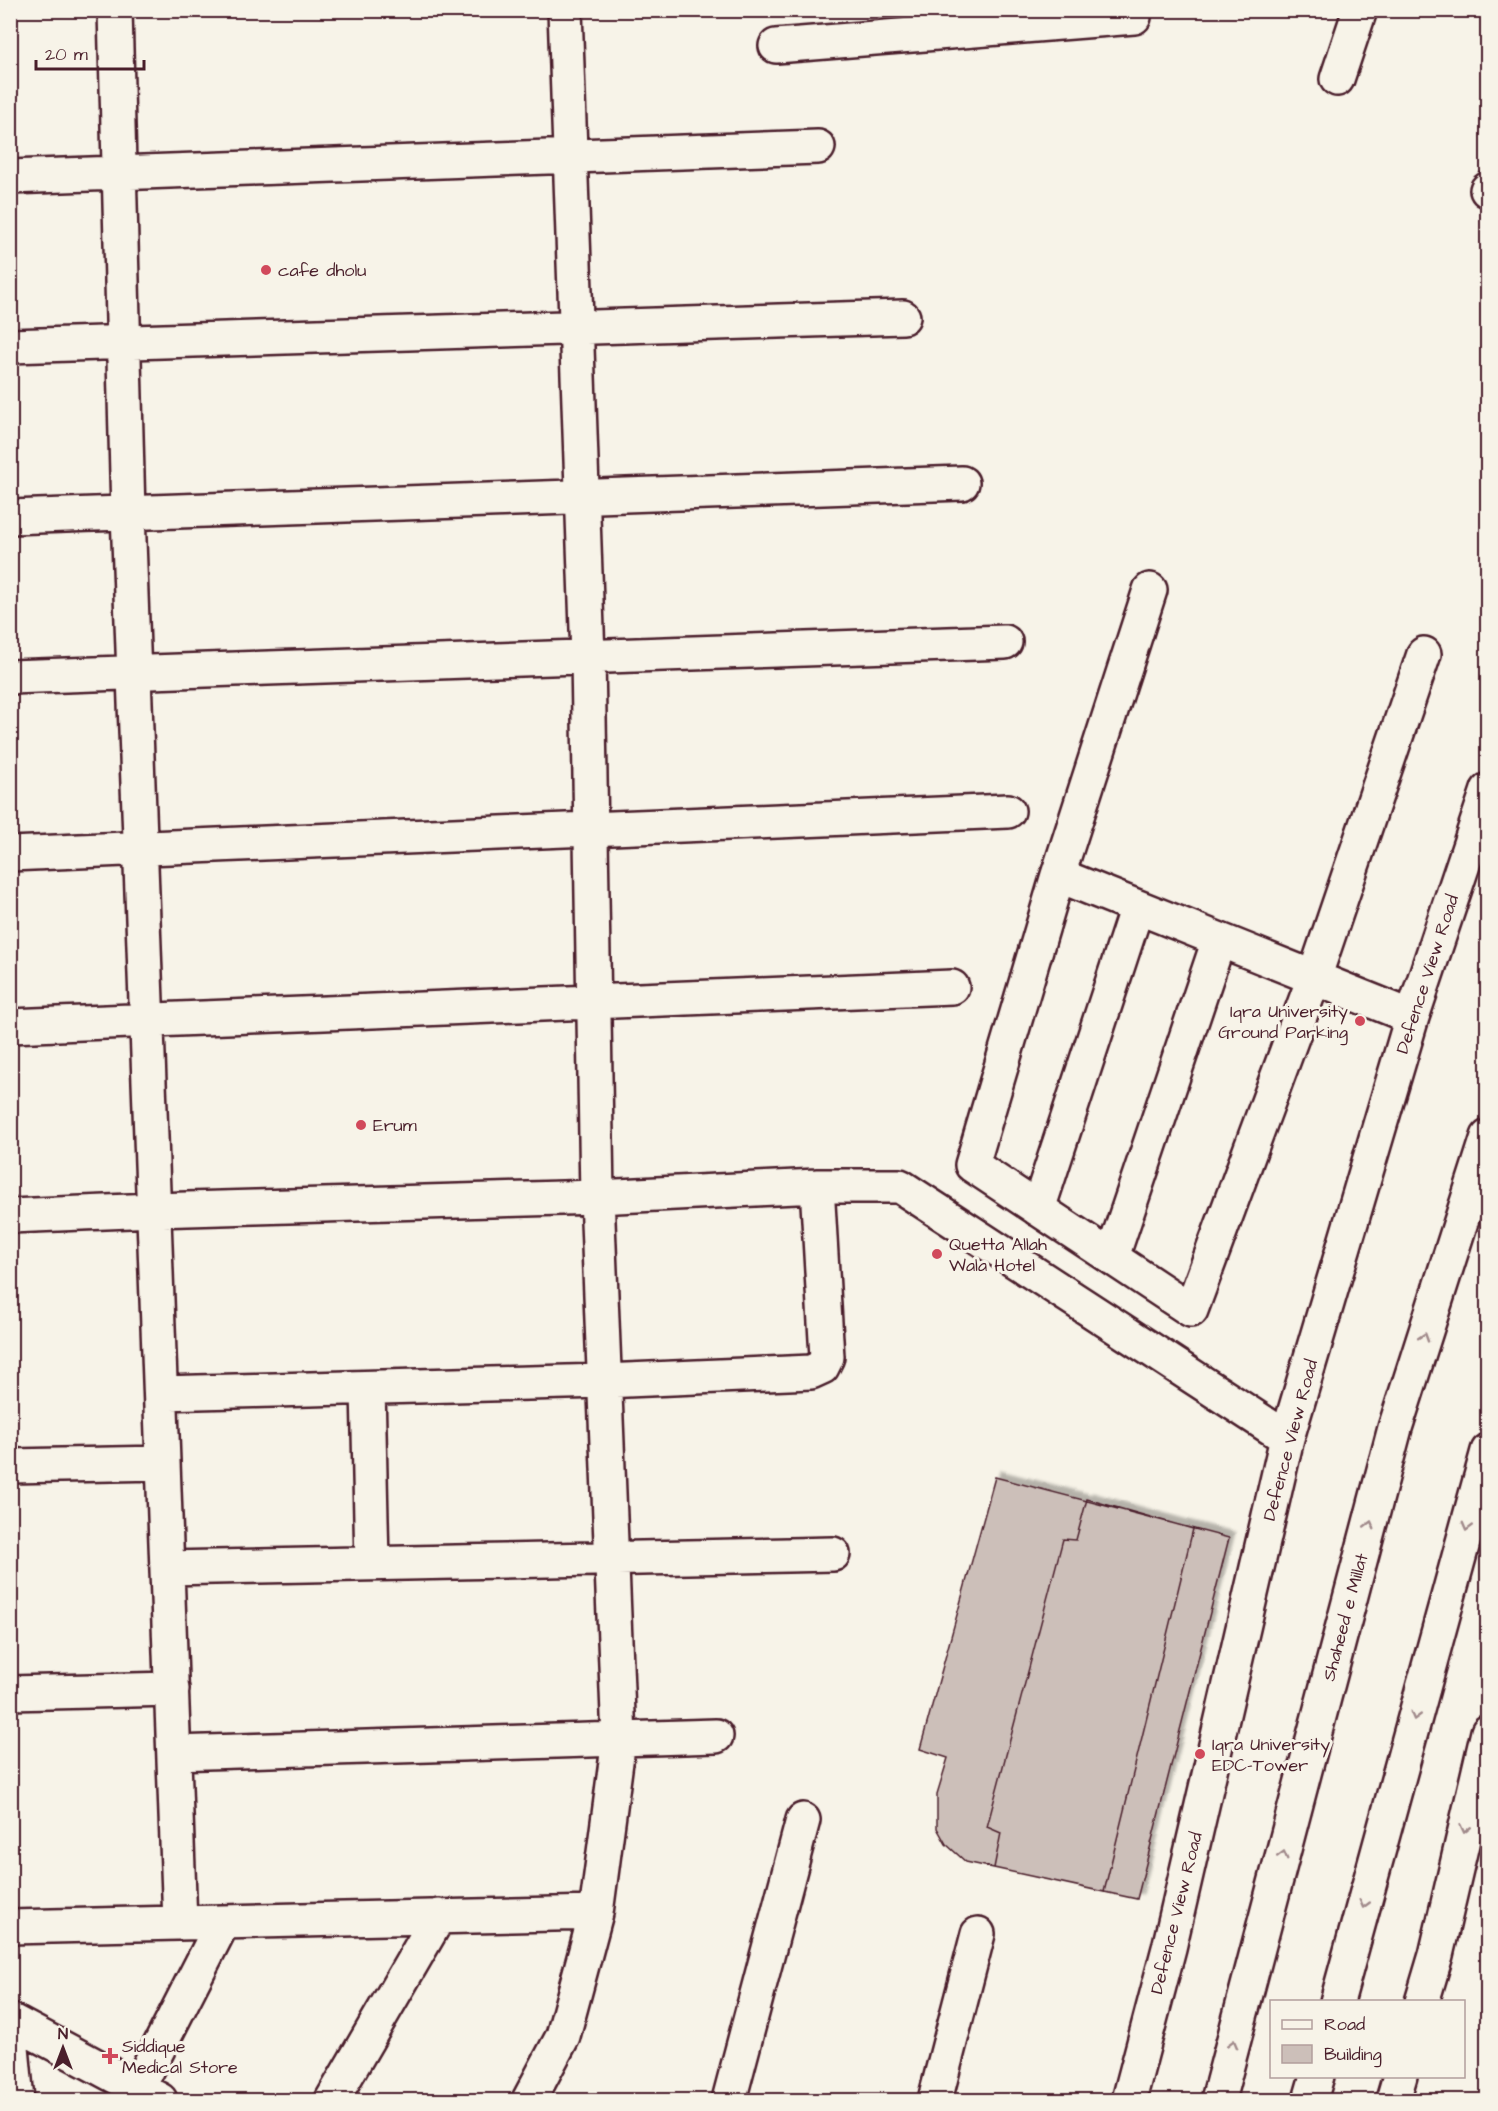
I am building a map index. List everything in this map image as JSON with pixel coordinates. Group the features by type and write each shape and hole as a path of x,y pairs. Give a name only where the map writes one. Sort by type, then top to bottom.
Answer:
{"street":[{"path":"116,10 128,513 180,1923"},
{"path":"529,2100 563,2036 596,1913 619,1739 597,1197 588,657 565,10"},
{"path":"1337,79 1360,10"},
{"path":"776,45 968,20 1134,17"},
{"path":"10,177 818,147"},
{"path":"10,346 903,317"},
{"path":"10,517 962,483"},
{"path":"1150,590 1058,875 972,1165 1191,1310 1314,978 1424,654"},
{"path":"10,676 1005,642"},
{"name":"Defence View Road","path":"1129,2100 1169,1948 1287,1438 1412,1017 1488,790"},
{"path":"10,854 1008,811"},
{"path":"1058,875 1412,1017"},
{"path":"1038,1209 1137,907"},
{"path":"1112,1257 1220,940"},
{"path":"10,1026 952,987"},
{"name":"Shaheed e Millat","path":"1218,2100 1395,1428 1488,1137"},
{"path":"161,1393 604,1381 811,1372 822,1367 827,1357 817,1186"},
{"path":"10,1216 597,1197 817,1186 900,1186 1287,1438"},
{"path":"368,1388 372,1563"},
{"path":"1337,2000 1488,1451"},
{"path":"10,1466 164,1463"},
{"path":"167,1568 833,1554"},
{"path":"10,1693 172,1689"},
{"path":"1422,2000 1436,1955 1488,1732"},
{"path":"174,1753 716,1736"},
{"path":"729,2100 803,1820"},
{"path":"10,1927 596,1913"},
{"path":"332,2100 439,1916"},
{"path":"10,2020 149,2094 223,1922"},
{"path":"934,2100 978,1934"},
{"path":"10,2027 17,2100"},
{"path":"1310,2100 1316,2078"},
{"path":"1393,2100 1399,2078"}],"building":[{"path":"995,1477 1229,1538 1137,1899 966,1862 946,1844 937,1828 937,1794 948,1758 920,1749"},
{"path":"1087,1499 1193,1529 1104,1892 994,1868 1001,1833 987,1827 1063,1539 1076,1540"}],"place":[{"name":"cafe dholu","path":"266,270"},
{"name":"Iqra University Ground Parking","path":"1360,1021"},
{"name":"Erum","path":"361,1125"},
{"name":"Quetta Allah Wala Hotel","path":"937,1254"},
{"name":"Iqra University EDC-Tower","path":"1200,1754"},
{"name":"Siddique Medical Store","path":"110,2056"}]}
